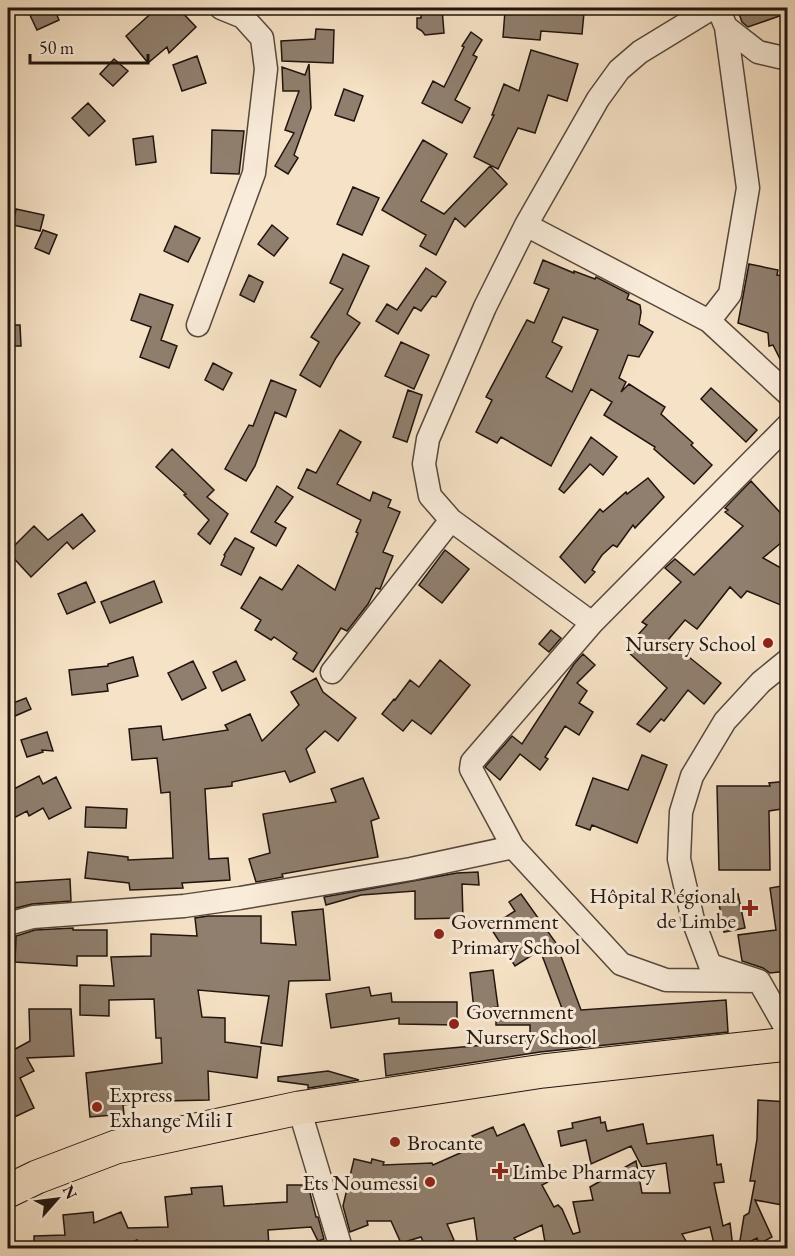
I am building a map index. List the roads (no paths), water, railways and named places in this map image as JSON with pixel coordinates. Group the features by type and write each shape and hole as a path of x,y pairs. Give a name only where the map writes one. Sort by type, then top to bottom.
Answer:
{"highway":[{"path":"8,1191 37,1177 116,1147 299,1108 543,1071 788,1044"}],"street":[{"path":"198,325 254,173 266,69 262,38 243,17 220,8"},
{"path":"592,623 451,520 430,496 424,464 428,439 484,307 526,225 598,99 619,70 640,52 712,8"},
{"path":"710,321 730,294 748,188 722,17"},
{"path":"722,17 758,52 788,59"},
{"path":"526,225 710,321 788,394"},
{"path":"759,981 666,980 621,964 513,847 471,770 472,762 592,623 788,425"},
{"path":"332,672 451,520"},
{"path":"788,660 761,682 725,722 692,776 681,812 679,859 693,920 710,965 759,981 788,1032"},
{"path":"8,924 33,917 184,906 240,898 411,869 513,847"},
{"path":"299,1108 341,1248"}],"place":[{"name":"Nursery School","path":"768,643"},
{"name":"Hôpital Régional de Limbe","path":"750,908"},
{"name":"Government Primary School","path":"439,934"},
{"name":"Government Nursery School","path":"454,1024"},
{"name":"Express Exhange Mili I","path":"97,1107"},
{"name":"Brocante","path":"395,1142"},
{"name":"Limbe Pharmacy","path":"500,1171"},
{"name":"Ets Noumessi","path":"430,1182"}]}
